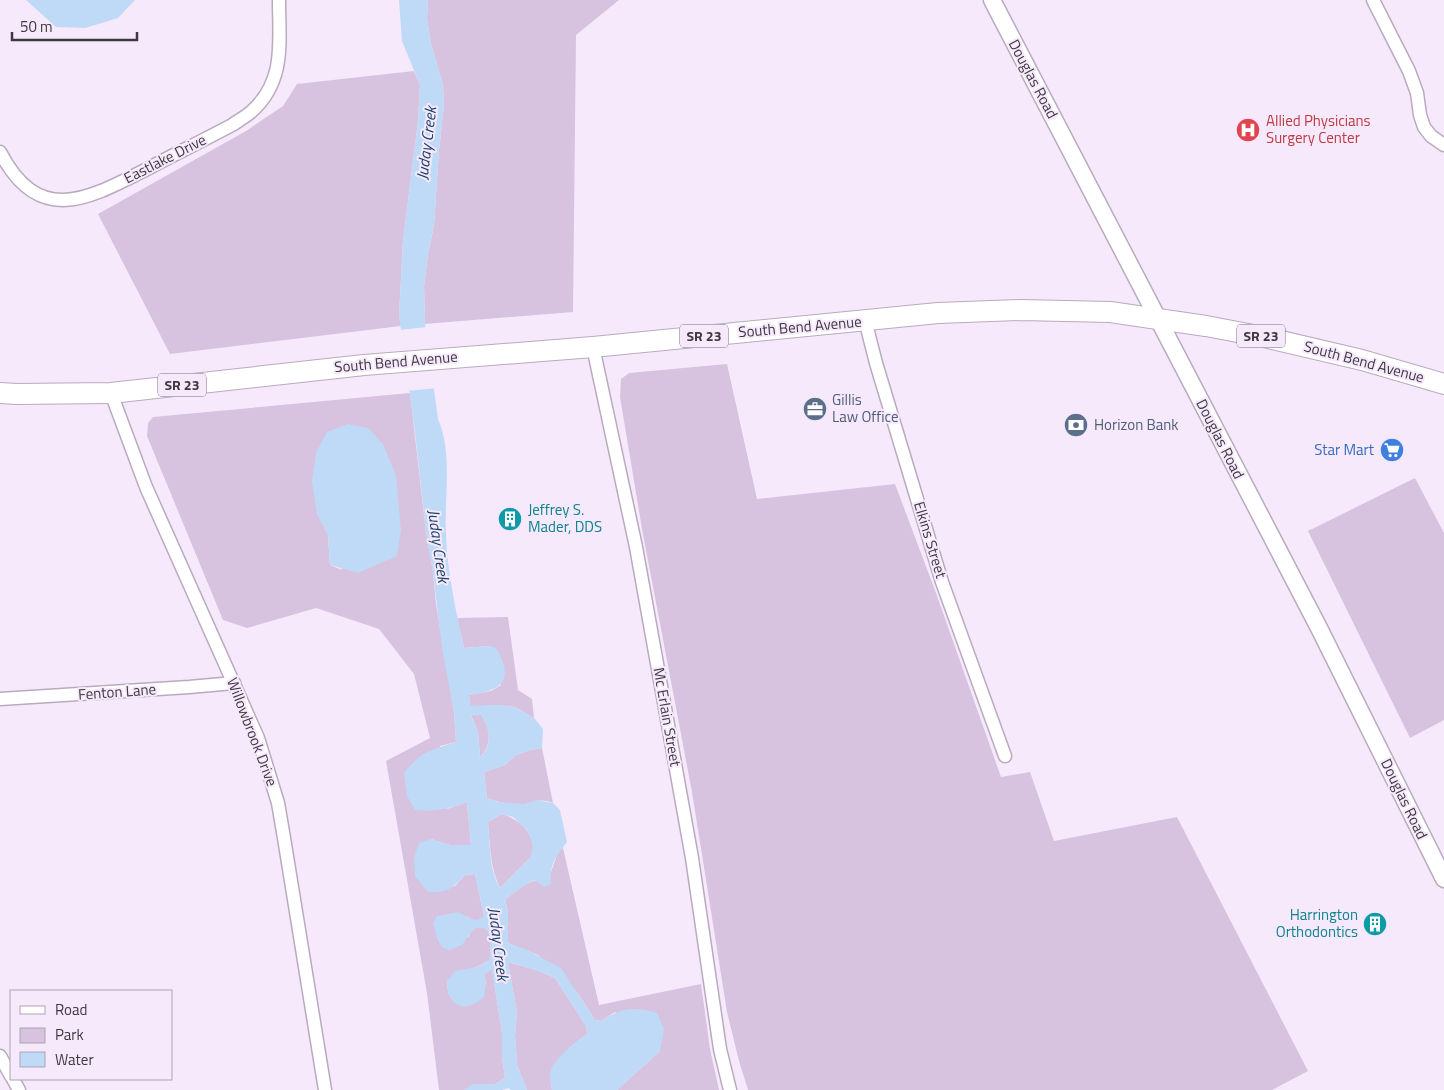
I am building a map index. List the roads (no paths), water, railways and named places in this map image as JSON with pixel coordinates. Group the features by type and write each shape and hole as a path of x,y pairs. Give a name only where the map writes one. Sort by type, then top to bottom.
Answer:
{"main road":[{"name":"South Bend Avenue","path":"0,393 111,393 364,365 594,346 938,313 1021,310 1110,312 1158,318 1264,337 1362,360 1444,384"}],"street":[{"name":"Eastlake Drive","path":"0,152 8,168 20,182 40,195 54,199 82,198 109,188 232,125 251,112 263,99 273,82 279,62 278,0"},
{"name":"Douglas Road","path":"992,0 1319,628 1444,880"},
{"path":"1373,0 1409,71 1417,93 1424,127 1431,136 1444,145"},
{"name":"Elkins Street","path":"865,320 876,363 942,582 1005,756"},
{"name":"Mc Erlain Street","path":"594,346 636,547 692,858 720,1050 730,1090"},
{"name":"Willowbrook Drive","path":"111,393 146,487 258,738 278,803 325,1090"},
{"name":"Fenton Lane","path":"0,699 234,683"},
{"path":"0,1056 10,1074"}],"water":[{"path":"26,0 135,0 118,18 85,28 56,27"},
{"name":"Juday Creek","path":"399,0 428,0 427,19 431,44 443,85 444,105 434,225 424,287 425,324 438,419 443,432 447,461 446,534 448,562 464,648 489,646 496,648 502,659 505,676 497,687 469,695 470,706 498,705 515,707 534,718 543,729 542,748 516,755 505,765 484,772 487,798 498,802 524,804 537,800 553,803 560,810 567,842 552,866 551,884 544,887 535,880 505,899 508,913 508,943 525,949 561,968 595,1020 601,1021 615,1013 628,1009 641,1009 657,1013 664,1029 660,1051 617,1090 552,1090 550,1076 552,1068 559,1057 587,1034 586,1026 555,978 508,962 517,1013 515,1035 517,1065 527,1090 510,1090 509,1088 502,1090 464,1090 473,1084 495,1084 505,1078 502,1057 502,1032 492,970 484,974 486,984 484,997 470,1005 458,1005 454,1002 450,997 447,981 455,971 477,967 490,960 491,939 487,929 478,928 472,931 462,945 450,950 443,948 438,941 433,923 437,916 458,912 474,920 484,916 475,874 465,875 445,891 435,892 428,892 415,876 414,858 419,843 431,839 450,845 471,845 467,802 429,811 415,810 407,796 404,773 416,760 427,752 456,742 454,712 442,648 399,316 403,241 418,121 420,85 402,41","holes":["481,715 489,737 487,748 480,757 478,732 471,716","502,814 513,817 527,830 533,844 531,857 500,888 492,865 488,822"]},
{"path":"348,424 368,428 383,444 396,475 401,530 397,556 358,573 330,565 328,536 317,514 312,482 316,452 327,432"}],"place":[{"name":"Allied Physicians Surgery Center","path":"1248,130"},
{"name":"Gillis Law Office","path":"815,409"},
{"name":"Horizon Bank","path":"1076,425"},
{"name":"Star Mart","path":"1392,450"},
{"name":"Jeffrey S. Mader, DDS","path":"510,519"},
{"name":"Harrington Orthodontics","path":"1375,924"}]}
